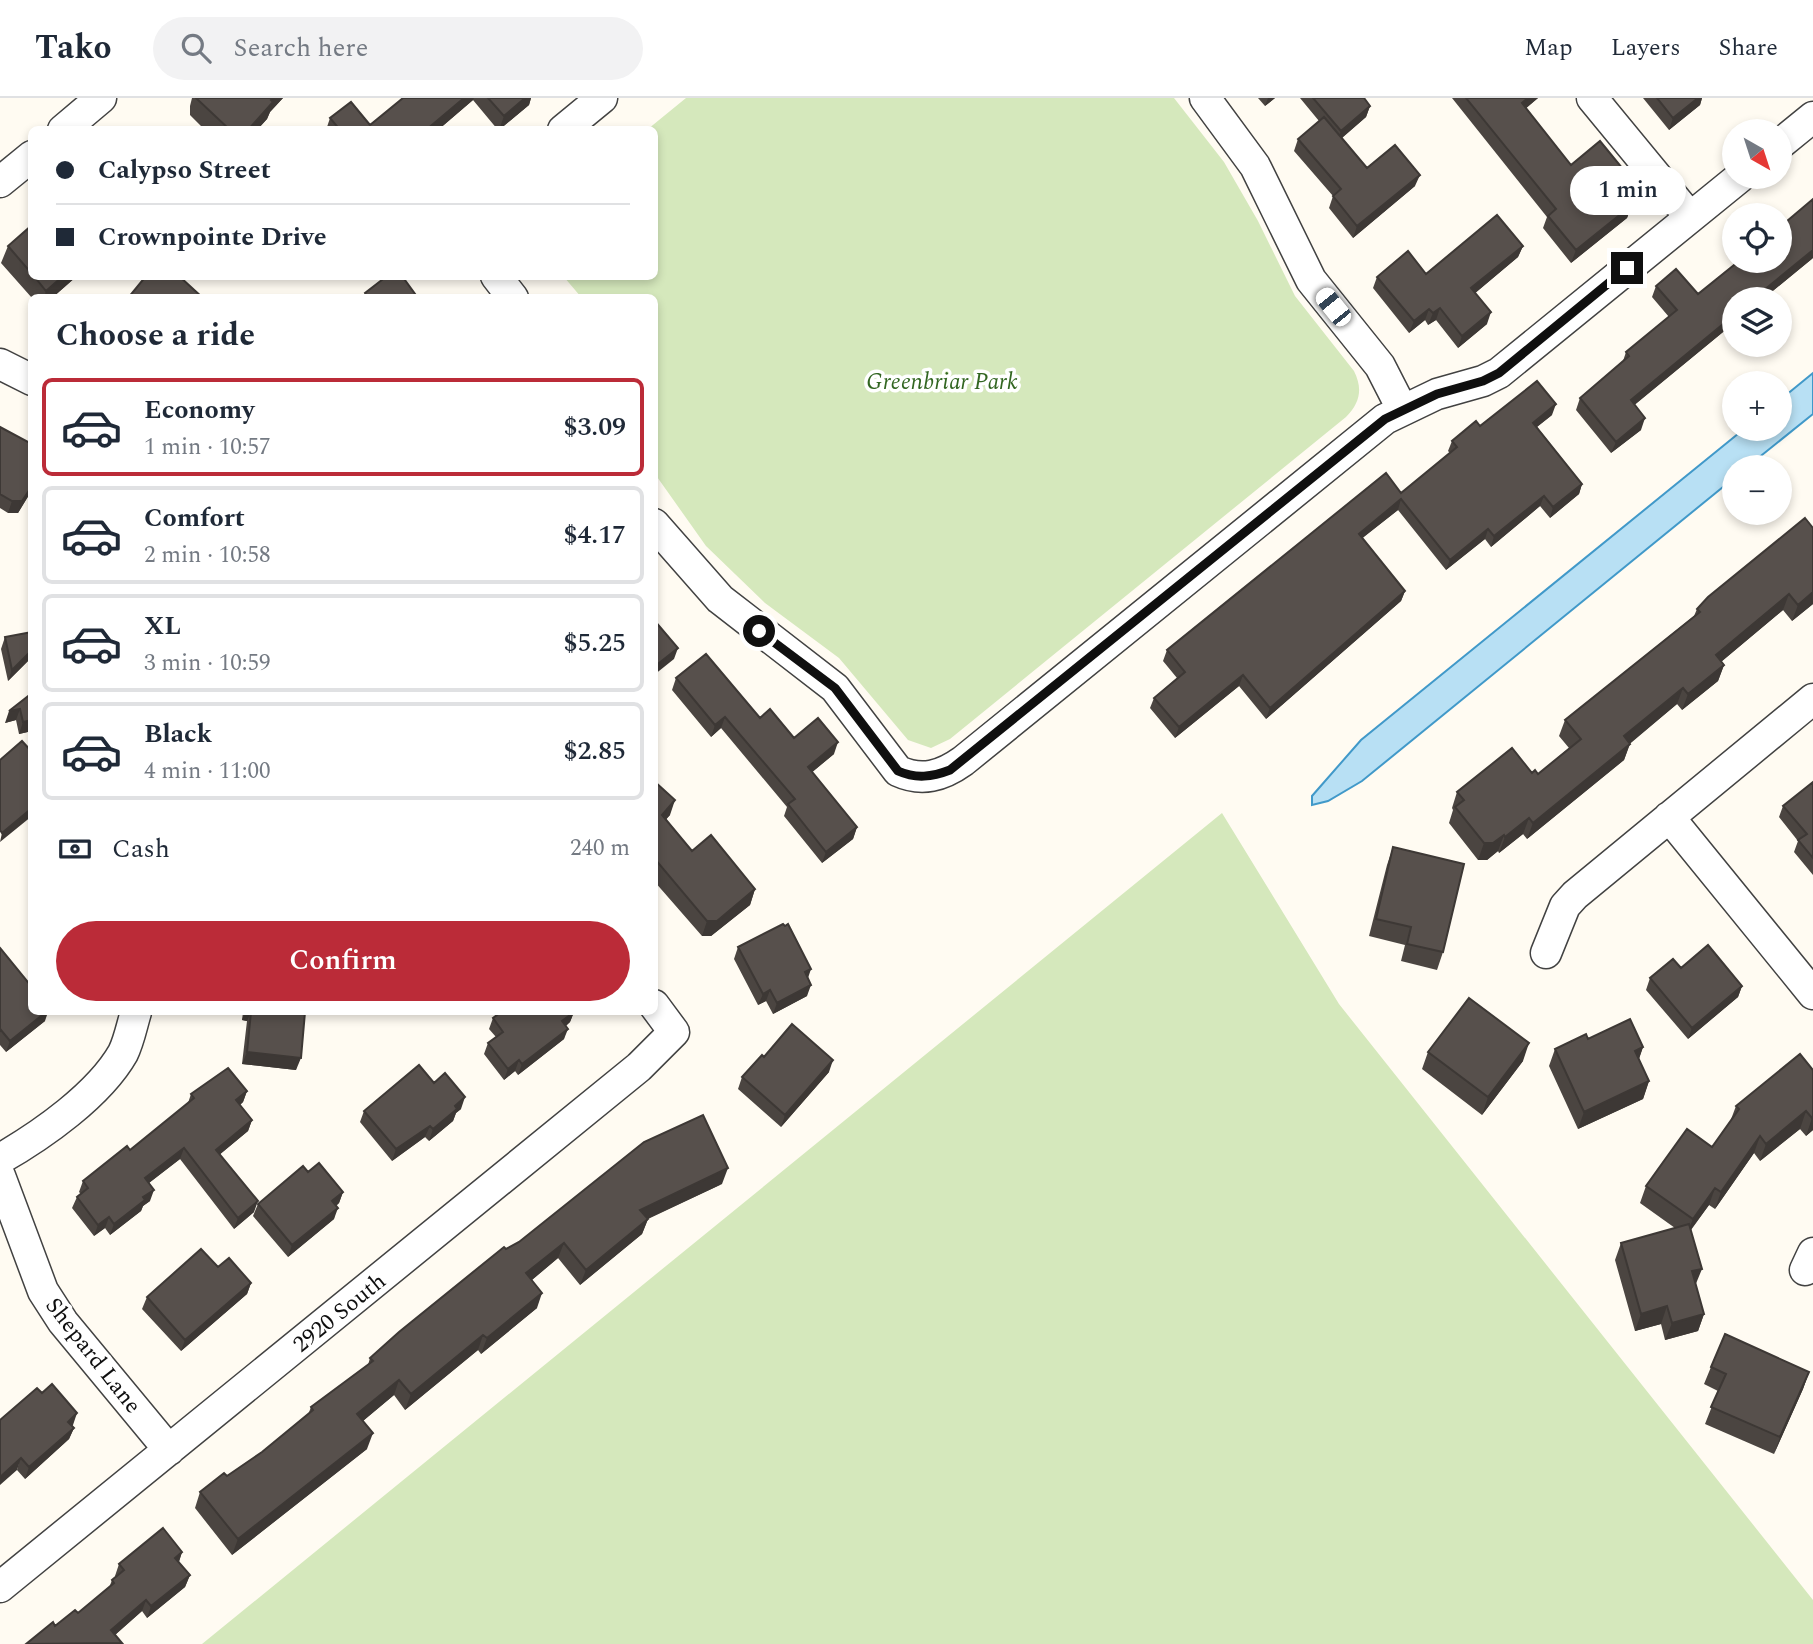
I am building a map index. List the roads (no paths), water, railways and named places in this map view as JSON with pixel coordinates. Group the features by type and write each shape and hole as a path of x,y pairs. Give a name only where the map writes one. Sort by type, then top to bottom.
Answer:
{"street":[{"path":"68,126 101,98"},
{"path":"568,126 602,98"},
{"path":"1205,98 1255,166 1311,280 1380,366 1402,409"},
{"path":"1592,98 1689,218"},
{"path":"1792,134 1813,117"},
{"path":"0,182 28,159"},
{"path":"658,529 720,599 835,688 898,771 910,776 937,775 963,761 1366,433 1402,409 1499,373 1725,189"},
{"path":"499,280 510,294"},
{"path":"0,364 28,378"},
{"path":"1546,953 1565,906 1575,895 1813,699"},
{"path":"1669,817 1813,994"},
{"name":"2920 South","path":"0,1587 639,1067 674,1032 658,1010"},
{"path":"0,1159 27,1144 98,1086 124,1052 135,1015"},
{"name":"Shepard Lane","path":"0,1176 43,1291 63,1322 169,1450"}],"water":[{"path":"1813,373 1813,414 1792,431 1792,390"},
{"path":"1729,441 1779,441 1762,455 1722,455 1722,488 1362,781 1328,801 1312,805 1312,796 1361,740"}],"park label":[{"name":"Greenbriar Park","path":"942,381"}]}
